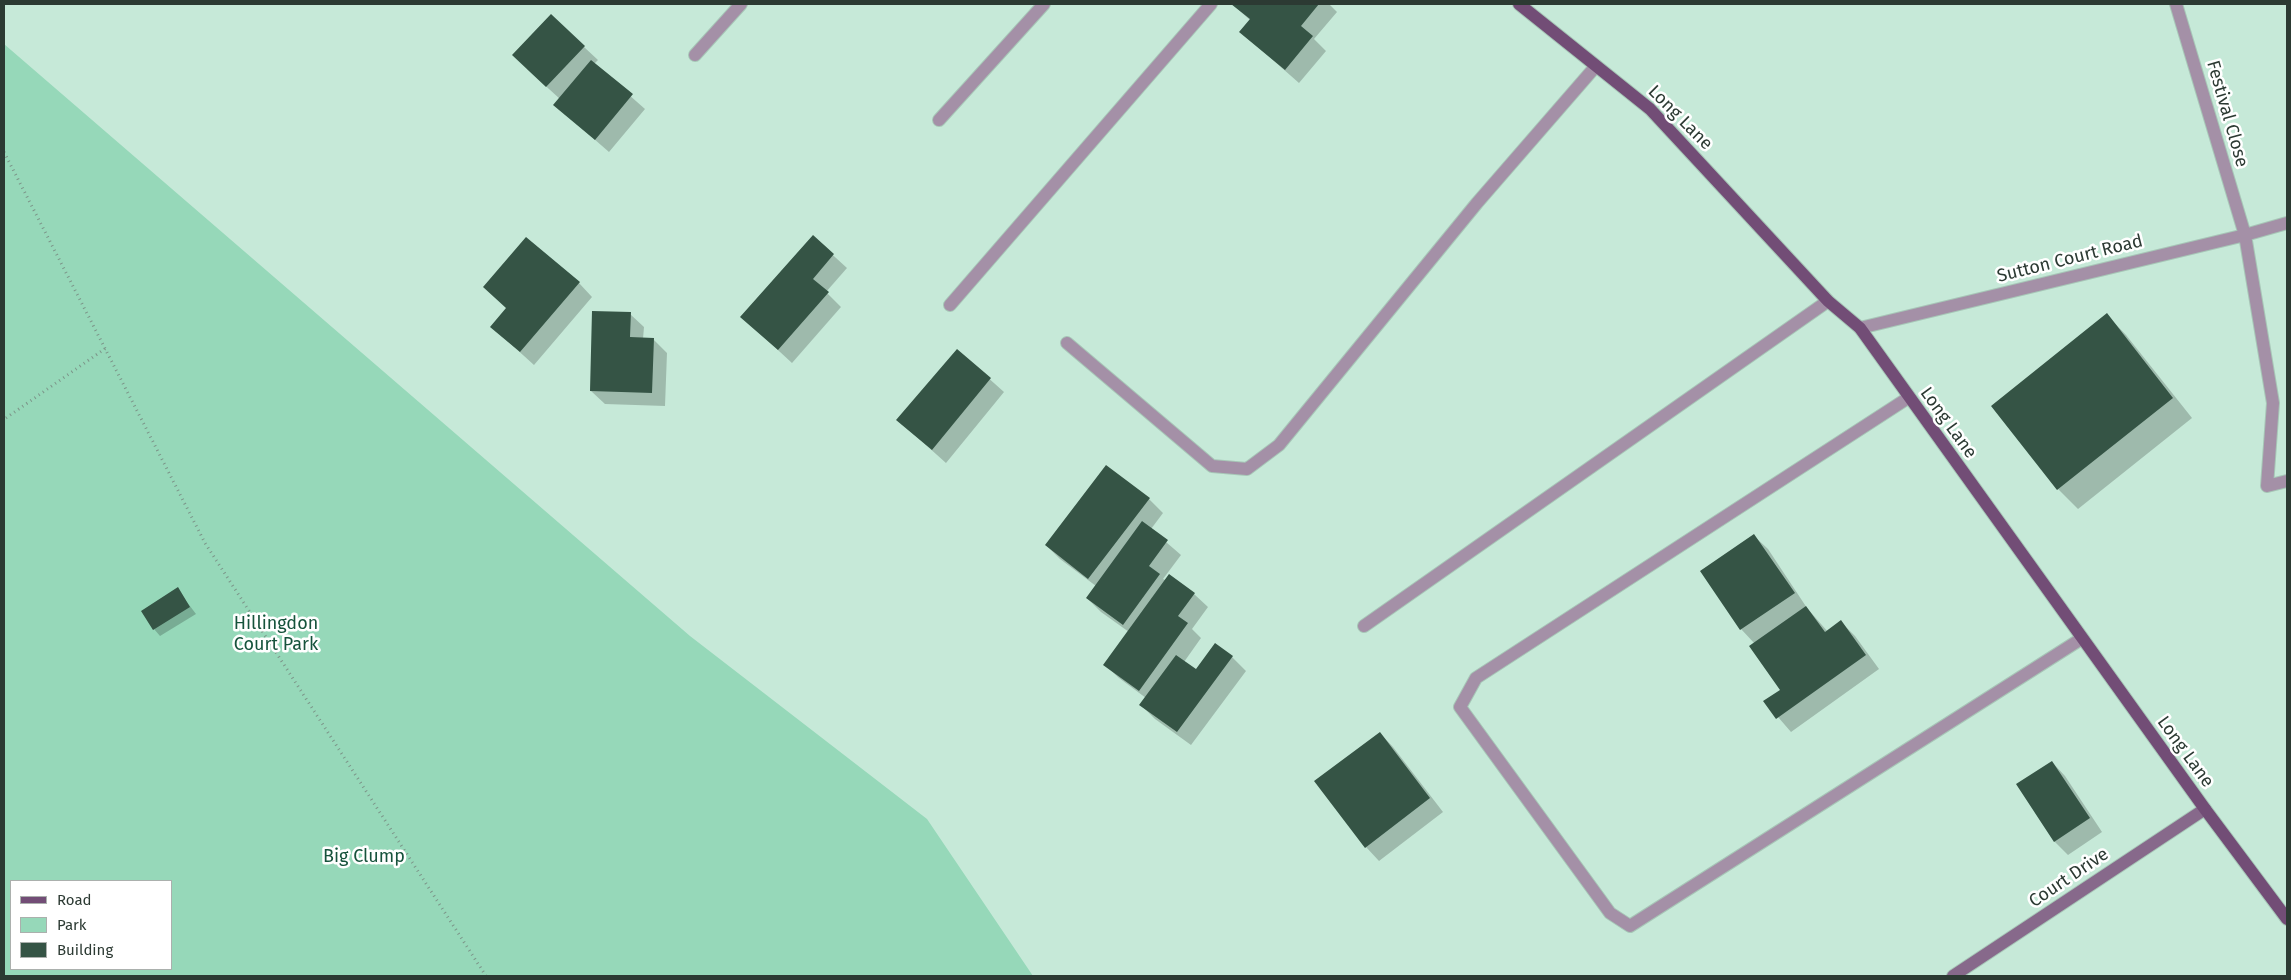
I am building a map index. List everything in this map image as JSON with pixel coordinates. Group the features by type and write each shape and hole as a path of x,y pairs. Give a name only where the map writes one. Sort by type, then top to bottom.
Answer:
{"main road":[{"name":"Long Lane","path":"1519,4 1650,109 1828,301 1860,328 1908,398 2082,639 2287,919"}],"street":[{"path":"696,55 741,4"},
{"path":"939,120 1044,4"},
{"path":"950,305 1212,4"},
{"name":"Festival Close","path":"2176,4 2245,235 2273,403 2267,486 2287,481"},
{"path":"1067,342 1212,466 1247,469 1279,446 1477,203 1596,66"},
{"name":"Sutton Court Road","path":"1860,328 2245,235 2287,223"},
{"path":"1364,626 1828,301"},
{"path":"1908,398 1476,678 1460,708 1610,913 1630,926 2082,639"},
{"name":"Court Drive","path":"1953,976 2205,809"}],"path":[{"path":"4,152 205,543 486,976"},
{"path":"6,418 106,348"}],"green space":[{"name":"Hillingdon Court Park","path":"4,44 690,636 927,819 1033,976 4,976"}],"building":[{"path":"1231,4 1319,4 1301,26 1313,36 1285,70 1239,32 1250,19"},
{"path":"551,14 585,46 546,87 512,55"},
{"path":"591,60 633,94 595,140 553,105"},
{"path":"813,235 834,254 813,279 829,292 778,350 740,317"},
{"path":"526,237 580,282 520,352 490,327 506,308 483,287"},
{"path":"592,311 631,312 630,337 654,338 652,393 590,391"},
{"path":"2107,313 2173,398 2057,490 1991,406"},
{"path":"957,349 991,378 932,450 896,420"},
{"path":"1106,465 1150,498 1088,579 1045,545"},
{"path":"1142,521 1168,540 1149,566 1160,574 1123,625 1086,598"},
{"path":"1754,534 1795,593 1740,630 1700,571"},
{"path":"1169,574 1195,593 1178,616 1188,623 1139,691 1103,665"},
{"path":"178,587 190,607 153,630 141,611"},
{"path":"1806,606 1825,632 1841,620 1866,655 1776,719 1763,701 1780,690 1749,646"},
{"path":"1215,643 1233,656 1177,732 1139,705 1176,655 1196,669"},
{"path":"1380,732 1430,798 1365,848 1314,781"},
{"path":"2052,761 2090,818 2054,842 2016,784"}],"park label":[{"name":"Big Clump","path":"364,857"}]}
